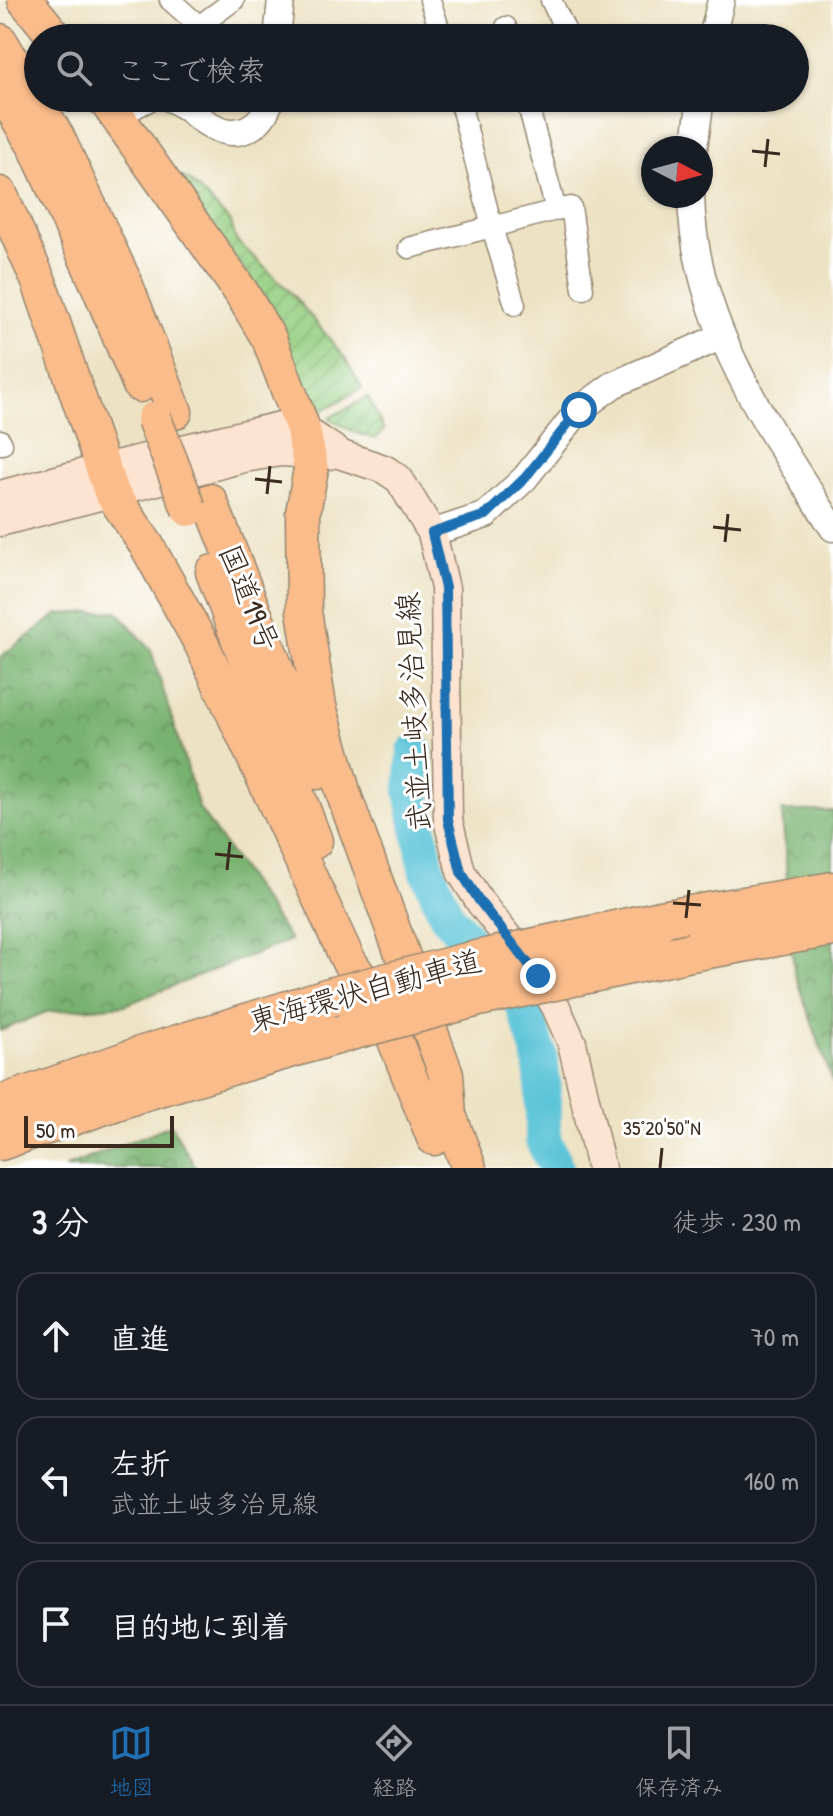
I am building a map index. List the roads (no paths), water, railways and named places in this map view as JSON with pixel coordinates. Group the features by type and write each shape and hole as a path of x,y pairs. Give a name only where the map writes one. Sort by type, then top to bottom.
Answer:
{"highway":[{"path":"25,0 45,24"},
{"name":"国道19号","path":"0,41 24,81"},
{"name":"国道19号","path":"0,88 36,148 99,287 164,415 469,1168"},
{"name":"国道19号","path":"42,112 57,137 125,283 164,415"},
{"path":"115,112 248,303 269,339 310,441 311,469 303,513 302,562 304,611 319,706 344,795 446,1074 449,1116"},
{"path":"0,194 39,282 107,480 202,645 348,960 383,1011"},
{"name":"国道19号","path":"200,505 383,1011 446,1168"},
{"name":"東海環状自動車道","path":"0,1105 140,1056 330,997 467,962 661,920 833,891"},
{"name":"東海環状自動車道","path":"0,1141 145,1091 479,997 691,952 833,927"}],"main road":[{"name":"武並土岐多治見線","path":"107,480 281,452 310,441 384,469 399,479 432,533 445,588 448,820 461,872 480,902 538,976 556,1007 572,1043 601,1168"},
{"path":"0,495 107,480 310,441"},
{"path":"0,522 107,480"}],"street":[{"path":"170,0 197,24"},
{"path":"202,24 234,0"},
{"path":"278,24 281,0"},
{"path":"430,0 438,24"},
{"path":"551,0 562,24"},
{"path":"715,24 721,0"},
{"path":"195,112 210,125 225,131 238,131 263,119 266,112"},
{"path":"462,112 515,305"},
{"path":"530,112 556,210"},
{"path":"696,136 699,112"},
{"path":"409,248 571,207 583,289"},
{"path":"693,208 702,278 720,337 767,425 833,528"},
{"path":"432,533 486,515 525,478 579,410 613,385 720,337"}],"waterway":[{"path":"415,752 412,791 427,869 447,916 523,1004 540,1056 543,1140 556,1168"}]}
